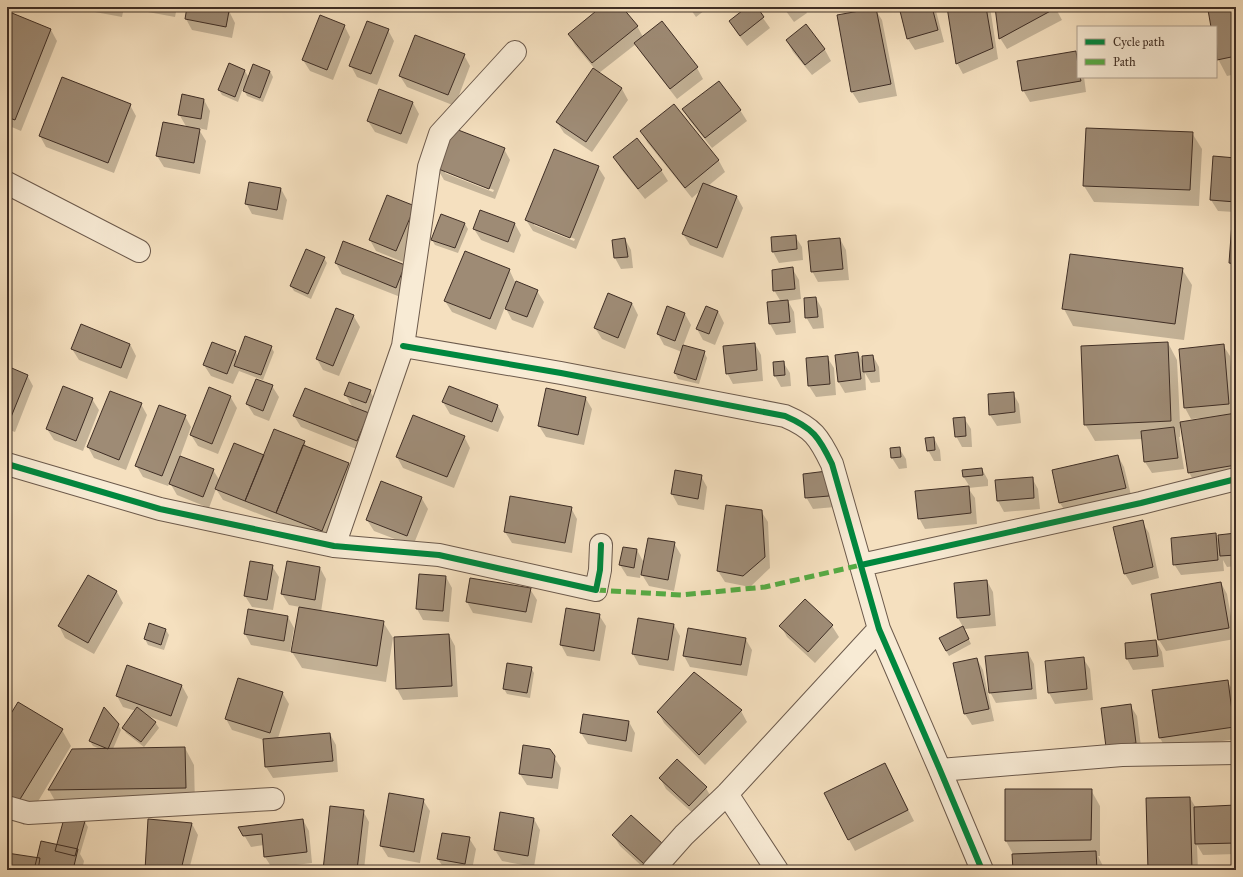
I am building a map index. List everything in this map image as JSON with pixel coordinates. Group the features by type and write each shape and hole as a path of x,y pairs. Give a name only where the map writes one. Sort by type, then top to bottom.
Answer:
{"street":[{"path":"334,546 403,346 429,166 440,134 515,52"},
{"path":"7,183 138,251"},
{"path":"403,346 561,373 785,416 801,423 813,432 824,448 832,464 879,629 982,870"},
{"path":"7,464 160,509 334,546 439,555 596,590 600,570 601,545"},
{"path":"861,565 1133,504 1236,479"},
{"path":"653,870 684,835 726,794 879,629"},
{"path":"940,770 1122,755 1236,754"},
{"path":"726,794 777,870"},
{"path":"7,807 28,813 273,799"}],"building":[{"path":"187,7 210,7 229,11 226,27 185,19"},
{"path":"601,7 622,7 638,26 592,63 568,34"},
{"path":"747,7 757,7 764,17 740,36 729,21"},
{"path":"899,7 932,7 938,30 907,39"},
{"path":"947,7 986,7 993,48 956,64"},
{"path":"995,7 1055,7 1056,8 999,39"},
{"path":"1224,7 1236,7 1236,56 1217,60 1217,26 1211,26 1208,10"},
{"path":"876,8 891,84 851,92 837,15"},
{"path":"7,11 51,29 15,120 7,117"},
{"path":"320,15 345,25 327,70 302,60"},
{"path":"367,21 389,29 371,74 349,66"},
{"path":"662,21 698,67 670,89 634,43"},
{"path":"806,24 825,49 805,65 786,40"},
{"path":"415,35 465,54 448,95 399,76"},
{"path":"1076,51 1077,78 1080,78 1081,81 1022,91 1017,61"},
{"path":"229,63 245,70 235,97 218,90"},
{"path":"253,64 270,71 260,98 243,91"},
{"path":"593,68 622,88 586,142 556,122"},
{"path":"62,77 131,104 108,163 39,136"},
{"path":"719,81 741,110 705,138 682,109"},
{"path":"379,89 413,102 401,134 367,121"},
{"path":"182,94 204,99 201,119 178,115"},
{"path":"674,104 719,160 685,188 640,131"},
{"path":"163,122 200,129 194,163 156,156"},
{"path":"453,128 505,148 489,189 436,168"},
{"path":"1086,128 1193,132 1190,190 1083,186"},
{"path":"637,138 662,170 638,189 613,157"},
{"path":"554,149 599,166 570,238 525,220"},
{"path":"1213,156 1236,158 1236,202 1210,200"},
{"path":"249,182 281,188 277,210 245,204"},
{"path":"703,183 737,196 717,248 682,234"},
{"path":"387,195 415,206 396,251 369,240"},
{"path":"1233,209 1236,209 1236,264 1229,263"},
{"path":"480,210 515,223 508,242 473,229"},
{"path":"441,214 465,223 455,248 431,240"},
{"path":"796,235 797,249 772,252 771,237"},
{"path":"625,238 628,257 614,258 612,240"},
{"path":"840,238 843,269 811,272 808,241"},
{"path":"343,241 405,265 396,288 335,263"},
{"path":"306,249 325,257 308,294 290,286"},
{"path":"465,251 510,269 490,319 444,301"},
{"path":"1070,254 1183,268 1175,324 1062,309"},
{"path":"793,267 795,289 773,291 772,270"},
{"path":"516,281 538,290 527,317 505,309"},
{"path":"608,293 632,303 618,338 594,328"},
{"path":"816,297 818,317 805,318 804,298"},
{"path":"788,300 790,322 769,324 767,302"},
{"path":"667,306 685,313 675,341 657,334"},
{"path":"706,306 718,311 709,334 696,329"},
{"path":"336,308 354,315 333,366 316,359"},
{"path":"81,324 130,344 121,368 71,349"},
{"path":"245,336 272,346 261,375 234,366"},
{"path":"212,342 236,351 227,374 203,365"},
{"path":"1168,342 1171,421 1084,425 1081,346"},
{"path":"755,343 757,370 726,374 723,346"},
{"path":"1224,344 1229,404 1184,408 1179,349"},
{"path":"683,345 705,351 696,380 674,373"},
{"path":"858,352 861,379 838,382 835,355"},
{"path":"873,355 875,371 863,372 862,356"},
{"path":"828,356 830,384 808,386 806,358"},
{"path":"784,361 785,375 774,376 773,362"},
{"path":"7,366 28,375 9,422 7,421"},
{"path":"256,379 273,385 263,411 246,404"},
{"path":"349,382 371,390 366,403 344,395"},
{"path":"63,386 93,398 76,441 46,429"},
{"path":"449,386 498,405 492,422 442,402"},
{"path":"209,387 231,396 212,444 190,435"},
{"path":"305,388 369,413 357,441 293,416"},
{"path":"546,388 586,397 578,435 538,426"},
{"path":"110,391 142,403 119,460 87,447"},
{"path":"1014,392 1015,412 989,415 988,394"},
{"path":"159,405 186,415 162,476 135,466"},
{"path":"1236,413 1236,465 1188,473 1180,422"},
{"path":"413,415 465,436 447,477 396,457"},
{"path":"965,417 966,436 955,437 953,418"},
{"path":"1174,427 1178,458 1144,462 1141,431"},
{"path":"274,429 305,441 276,513 245,501"},
{"path":"934,437 935,450 927,451 925,438"},
{"path":"234,443 264,455 245,501 215,489"},
{"path":"303,445 349,463 322,531 276,513"},
{"path":"900,447 901,457 891,458 890,448"},
{"path":"1118,455 1126,488 1059,503 1052,470"},
{"path":"180,456 214,469 203,497 169,484"},
{"path":"982,468 983,475 963,477 962,470"},
{"path":"675,470 702,475 698,499 671,494"},
{"path":"827,471 829,496 805,498 803,474"},
{"path":"1033,477 1034,498 997,501 995,480"},
{"path":"381,481 422,497 407,536 366,520"},
{"path":"969,486 971,513 918,519 915,491"},
{"path":"510,496 572,507 565,543 504,532"},
{"path":"726,505 762,510 765,557 743,576 717,571"},
{"path":"1143,520 1153,567 1124,574 1113,527"},
{"path":"1216,533 1218,560 1173,565 1171,538"},
{"path":"1236,533 1236,555 1220,556 1218,535"},
{"path":"648,538 675,542 668,580 641,575"},
{"path":"623,547 637,549 634,568 619,565"},
{"path":"250,561 273,565 267,600 244,596"},
{"path":"287,561 320,567 315,600 281,594"},
{"path":"419,574 446,576 443,611 416,609"},
{"path":"88,575 117,591 88,643 58,626"},
{"path":"470,578 531,588 526,612 466,602"},
{"path":"987,580 990,615 957,618 954,583"},
{"path":"1221,582 1229,628 1158,640 1151,594"},
{"path":"805,599 833,625 808,652 779,626"},
{"path":"299,607 384,621 377,666 291,652"},
{"path":"566,608 600,614 594,651 560,645"},
{"path":"248,609 288,616 284,641 244,634"},
{"path":"638,618 674,624 668,660 632,654"},
{"path":"149,623 166,629 161,645 144,639"},
{"path":"963,626 969,639 946,651 939,638"},
{"path":"688,628 746,638 741,665 683,656"},
{"path":"449,634 452,686 396,689 394,637"},
{"path":"1156,640 1158,656 1126,659 1125,643"},
{"path":"1028,652 1032,689 989,693 985,656"},
{"path":"1084,657 1087,689 1048,693 1045,661"},
{"path":"977,658 989,709 964,714 953,663"},
{"path":"507,663 532,667 527,693 503,689"},
{"path":"127,665 182,685 171,716 116,696"},
{"path":"694,672 742,710 699,755 657,712"},
{"path":"238,678 283,692 270,733 225,719"},
{"path":"1228,680 1234,727 1159,738 1152,690"},
{"path":"18,702 63,729 14,809 7,805 7,720"},
{"path":"1131,704 1136,743 1106,747 1101,708"},
{"path":"104,707 119,724 108,749 89,741"},
{"path":"137,707 156,722 141,742 122,728"},
{"path":"583,714 629,721 626,741 580,733"},
{"path":"330,733 333,761 265,767 263,739"},
{"path":"523,745 550,749 555,756 552,778 519,774"},
{"path":"185,747 186,788 48,790 72,749"},
{"path":"677,759 707,787 689,806 659,778"},
{"path":"885,763 908,810 848,840 824,793"},
{"path":"1005,789 1092,789 1091,840 1005,841"},
{"path":"389,793 424,799 414,852 380,846"},
{"path":"1190,797 1192,870 1148,870 1146,798"},
{"path":"1236,805 1236,843 1195,844 1194,807"},
{"path":"330,806 364,810 357,870 323,870"},
{"path":"500,812 534,818 528,856 494,850"},
{"path":"65,815 85,821 75,856 55,851"},
{"path":"631,815 663,844 644,864 612,835"},
{"path":"148,819 192,823 181,870 145,870"},
{"path":"303,819 307,852 264,857 262,834 243,836 238,827"},
{"path":"442,833 470,837 465,864 437,859"},
{"path":"41,841 78,849 73,870 34,870"},
{"path":"1096,851 1097,870 1013,870 1012,854"},
{"path":"7,853 40,858 38,870 7,870"}],"marked path":[{"path":"596,590 681,595 765,587 861,565"}],"cycle path":[{"path":"403,346 561,373 785,416 795,420 809,429 819,440 832,464 879,629 982,870"},
{"path":"7,464 160,509 334,546 439,555 596,590 600,570 601,545"},
{"path":"861,565 1141,503 1236,479"}]}
